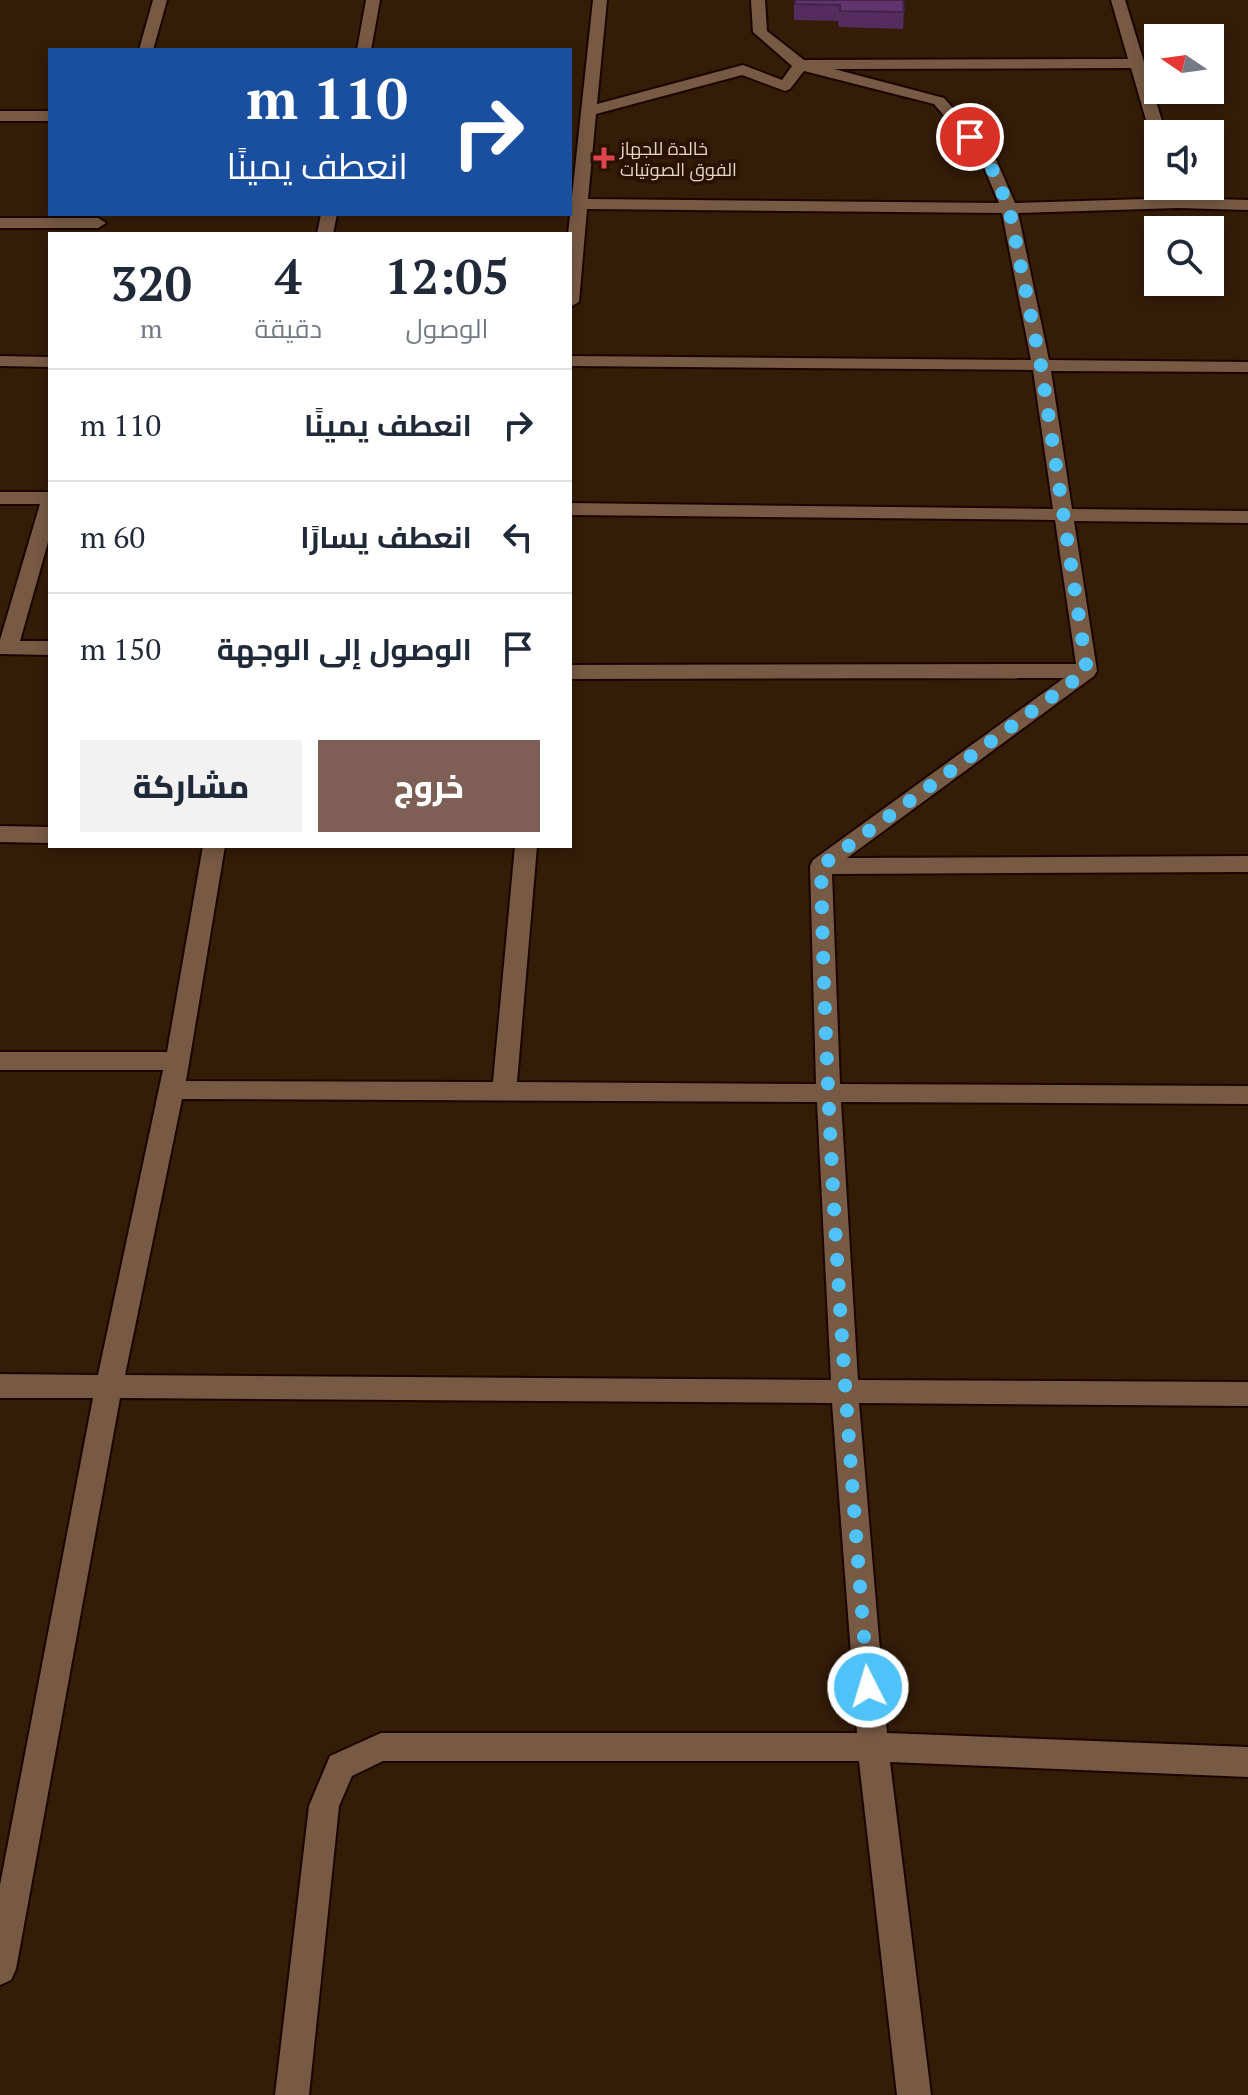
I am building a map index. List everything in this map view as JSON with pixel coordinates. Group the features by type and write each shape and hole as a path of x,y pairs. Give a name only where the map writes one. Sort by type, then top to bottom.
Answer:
{"street":[{"path":"147,48 160,0"},
{"path":"364,48 373,0"},
{"path":"572,284 600,0"},
{"path":"758,0 760,32 800,65 939,101 986,155 1009,208 1041,366 1087,671"},
{"path":"1118,0 1154,120"},
{"path":"800,65 1137,63"},
{"path":"587,112 743,70 785,86 800,65"},
{"path":"0,116 48,116"},
{"path":"581,204 1009,208 1178,203 1248,205"},
{"path":"0,223 98,224"},
{"path":"0,361 48,362"},
{"path":"572,361 1248,367"},
{"path":"0,498 48,500"},
{"path":"48,506 4,648 48,648"},
{"path":"572,509 1248,517"},
{"path":"572,672 1087,671"},
{"path":"821,866 1087,671"},
{"path":"0,834 48,835"},
{"path":"0,1969 109,1387 172,1090 214,848"},
{"path":"504,1092 526,848"},
{"path":"821,866 1248,864"},
{"path":"821,866 826,1093 844,1390 873,1747 914,2095"},
{"path":"0,1061 177,1061"},
{"path":"172,1090 1248,1095"},
{"path":"0,1386 1248,1394"},
{"path":"292,2095 324,1806 341,1766 381,1747 873,1747 1248,1762"}],"building":[{"path":"795,0 903,0 904,12 840,11 840,5 795,4"}],"place":[{"name":"خالدة للجهاز الفوق الصوتيات","path":"604,158"}],"route":[{"path":"868,1687 844,1390 826,1093 821,866 1087,671 1041,366 1009,208 986,155 970,137"}]}
